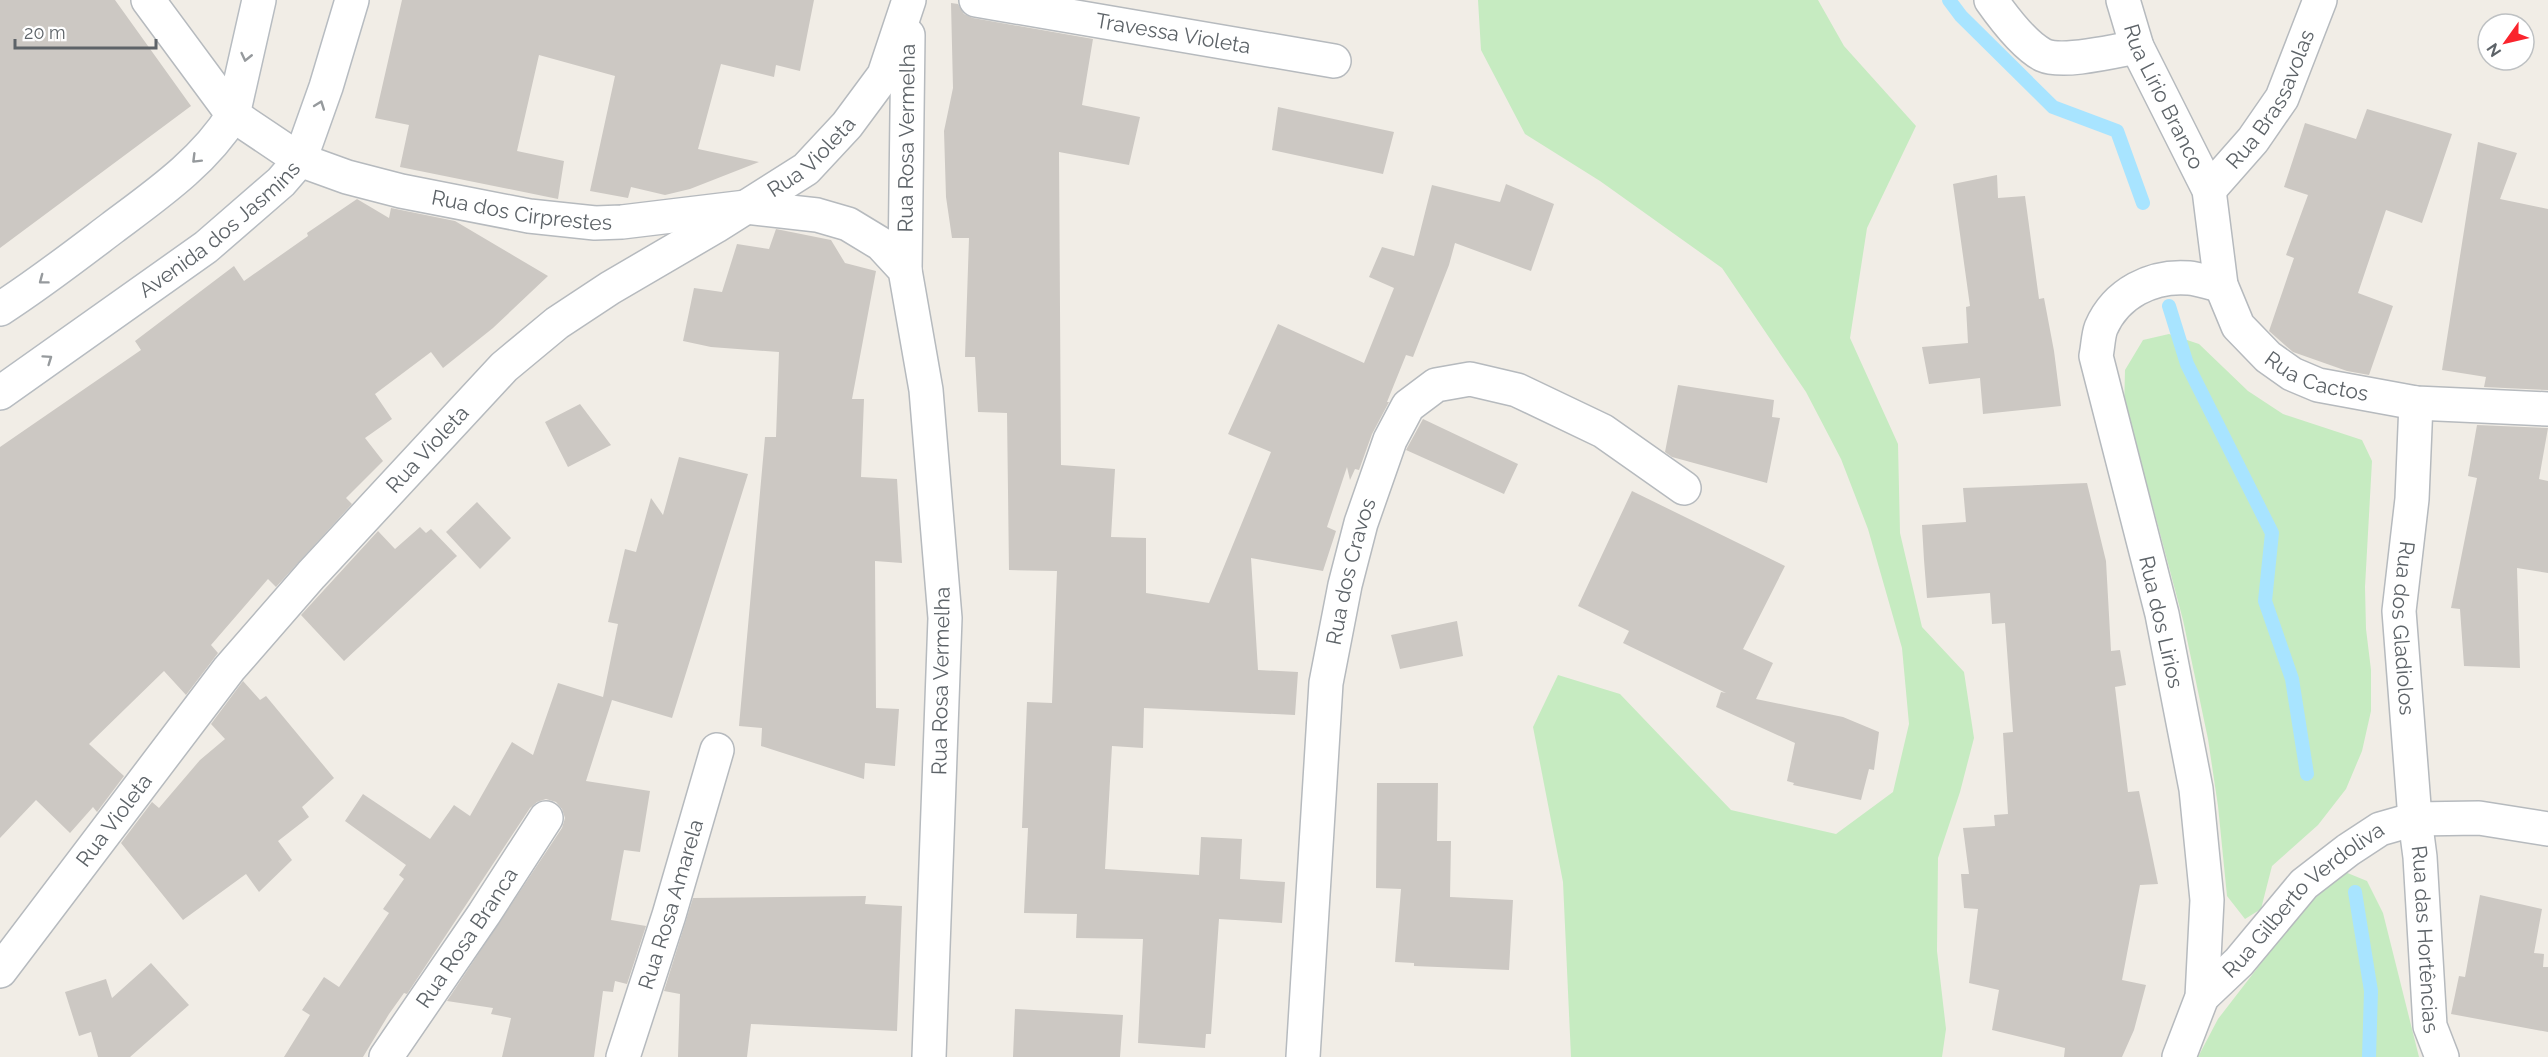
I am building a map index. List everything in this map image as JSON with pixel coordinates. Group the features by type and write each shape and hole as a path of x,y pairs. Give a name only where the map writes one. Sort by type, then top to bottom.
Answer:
{"street":[{"name":"Rua dos Cirprestes","path":"148,0 233,115 300,160 347,177 401,192 529,216 595,223 622,222 746,207"},
{"path":"0,309 37,285 174,181 223,131 233,115 259,0"},
{"name":"Avenida dos Jasmins","path":"0,393 206,247 281,182 300,160 326,87 352,0"},
{"name":"Travessa Violeta","path":"976,0 1334,61"},
{"path":"1991,0 2009,26 2044,55 2075,58 2137,47"},
{"name":"Rua Lírio Branco","path":"2123,0 2137,47 2209,190"},
{"name":"Rua Brassavolas","path":"2209,190 2253,140 2282,98 2320,0"},
{"name":"Rua Violeta","path":"0,971 229,669 310,575 504,367 557,323 610,288 806,169 847,125 884,75 909,3"},
{"name":"Rua Rosa Vermelha","path":"909,3 905,270 926,390 945,618 929,1057"},
{"name":"Rua Cactos","path":"2209,190 2221,285 2238,326 2268,357 2292,374 2318,386 2416,403 2548,409"},
{"name":"Rua Rosa Vermelha","path":"746,207 817,215 848,224 881,244 905,270"},
{"name":"Rua dos Lirios","path":"2179,1057 2202,997 2207,900 2196,789 2162,614 2096,356 2100,329 2112,309 2129,292 2155,281 2188,278 2221,285"},
{"name":"Rua dos Cravos","path":"1303,1057 1326,683 1345,585 1361,523 1390,440 1408,406 1436,385 1470,379 1517,390 1603,431 1684,488"},
{"name":"Rua dos Gladiolos","path":"2415,819 2399,611 2412,499 2416,403"},
{"name":"Rua Rosa Amarela","path":"623,1057 669,915 717,750"},
{"name":"Rua Rosa Branca","path":"386,1057 484,914 546,818"},
{"name":"Rua Gilberto Verdoliva","path":"2202,997 2239,962 2304,884 2348,850 2380,830 2415,819 2479,818 2548,829"},
{"name":"Rua das Hortências","path":"2415,819 2420,857 2430,1026 2442,1057"}],"green space":[{"path":"1478,0 1818,0 1844,46 1916,126 1867,228 1850,338 1898,444 1900,533 1922,627 1964,672 1974,738 1960,792 1938,858 1937,951 1946,1029 1942,1057 1571,1057 1563,882 1533,727 1558,675 1620,694 1731,810 1836,834 1893,792 1909,724 1902,648 1868,529 1841,459 1806,392 1722,268 1600,181 1525,134 1481,50"},
{"path":"2169,334 2199,344 2248,391 2283,414 2362,440 2372,461 2365,587 2366,629 2371,670 2371,711 2362,751 2346,789 2318,825 2272,866 2261,909 2245,919 2227,896 2218,806 2208,739 2183,620 2152,503 2124,412 2125,370 2143,340"},
{"path":"2345,872 2367,881 2383,913 2419,1057 2198,1057 2218,1019 2279,940 2313,900"}],"building":[{"path":"0,0 115,0 191,106 0,248"},
{"path":"402,0 814,0 800,71 776,65 774,77 721,64 698,149 759,162 690,189 665,195 631,187 628,198 590,191 615,76 539,55 517,151 564,161 558,199 400,167 409,125 375,118"},
{"path":"951,3 958,4 964,14 973,18 1093,39 1082,105 1140,117 1129,165 1059,152 1061,465 1115,469 1111,537 1146,538 1146,593 1209,603 1271,452 1228,434 1278,324 1364,363 1394,288 1369,277 1382,247 1414,256 1432,185 1500,202 1506,184 1554,204 1531,271 1455,243 1449,265 1413,357 1406,355 1387,402 1389,402 1372,434 1359,470 1355,469 1350,480 1347,467 1327,527 1336,531 1323,571 1251,558 1258,670 1298,672 1295,715 1144,708 1143,748 1112,746 1105,869 1199,875 1201,837 1242,839 1240,879 1285,882 1282,923 1219,919 1211,1034 1206,1034 1205,1048 1138,1043 1143,939 1076,938 1077,914 1024,913 1028,828 1022,828 1027,702 1052,703 1057,571 1009,570 1007,413 978,412 975,357 965,357 969,238 952,238 946,197 944,131 953,88"},
{"path":"1278,107 1394,132 1383,174 1272,150"},
{"path":"2367,109 2452,134 2422,223 2386,210 2358,293 2393,306 2369,375 2347,371 2293,352 2269,331 2294,258 2286,255 2308,195 2284,187 2305,123 2356,139"},
{"path":"2478,142 2517,153 2500,199 2548,209 2548,390 2484,387 2486,377 2442,370"},
{"path":"1997,175 1998,198 2025,196 2039,299 2044,298 2061,406 1983,414 1980,378 1929,384 1922,347 1968,343 1966,307 1970,306 1953,184"},
{"path":"357,199 389,218 391,208 455,221 548,276 493,328 443,368 431,352 375,394 392,419 365,438 383,461 346,498 352,504 276,587 268,579 211,645 218,653 186,695 164,671 89,744 124,776 97,812 93,807 70,833 36,800 0,838 0,447 141,350 135,341 234,266 244,281 308,236 307,233"},
{"path":"776,229 831,240 845,263 876,271 852,399 864,399 861,477 897,479 902,563 875,561 876,708 899,709 895,766 865,763 864,779 761,746 762,728 739,726 765,437 776,437 779,352 711,347 683,341 694,288 722,292 737,244 769,249"},
{"path":"1678,385 1774,400 1772,417 1780,418 1767,483 1672,457 1665,452"},
{"path":"580,404 611,445 568,467 545,422"},
{"path":"1423,419 1518,464 1504,494 1406,450"},
{"path":"2477,425 2548,428 2539,479 2548,481 2548,573 2517,568 2520,668 2464,666 2460,609 2451,608 2477,478 2468,476"},
{"path":"679,457 748,474 672,718 612,700 586,781 650,791 640,852 624,850 611,920 646,926 627,984 615,981 613,992 603,991 594,1057 502,1057 511,1018 491,1014 493,1008 447,1001 562,828 565,818 562,809 556,802 546,799 530,808 407,994 404,993 389,1014 363,1057 284,1057 310,1015 302,1010 324,977 339,987 389,913 383,909 404,879 399,875 406,865 345,821 363,794 430,839 454,805 470,816 512,742 533,755 558,683 603,697 618,624 608,622 625,549 636,552 651,498 663,515"},
{"path":"2087,483 2106,561 2111,651 2120,650 2126,685 2115,687 2128,792 2139,791 2158,884 2140,885 2122,980 2146,985 2134,1030 2122,1057 2064,1057 2065,1048 1992,1030 1999,990 1969,983 1978,909 1964,908 1961,874 1969,874 1963,828 1995,826 1994,815 2008,814 2003,733 2013,732 2005,623 1992,624 1990,593 1927,598 1924,560 1922,525 1966,522 1963,488"},
{"path":"1632,491 1785,566 1743,649 1773,663 1756,699 1843,717 1879,732 1874,770 1869,769 1861,800 1793,785 1794,783 1787,781 1795,743 1716,707 1721,692 1726,693 1623,643 1629,631 1578,606"},
{"path":"477,502 511,538 480,569 446,532"},
{"path":"420,527 426,533 431,529 457,556 344,661 301,615 378,531 395,549"},
{"path":"1457,621 1463,656 1400,669 1391,635"},
{"path":"243,681 260,700 266,696 334,778 302,807 309,817 278,841 292,860 259,892 246,874 183,920 121,843 152,802 159,808 200,760 225,739 211,724"},
{"path":"1377,783 1438,783 1437,841 1451,841 1450,897 1513,900 1509,970 1414,966 1414,963 1395,962 1401,889 1376,888"},
{"path":"2480,895 2542,909 2534,953 2544,954 2543,967 2548,967 2548,1032 2451,1014 2459,976 2465,977"},
{"path":"866,896 865,904 902,906 897,1031 751,1024 747,1057 678,1057 680,994 664,991 693,898"},
{"path":"151,963 189,1005 130,1057 98,1057 91,1032 79,1036 65,992 106,979 112,998"},
{"path":"1015,1009 1123,1015 1120,1057 1013,1057"}],"waterway":[{"path":"1949,0 1961,16 2053,107 2117,131 2143,203"},
{"path":"2169,306 2187,364 2272,533 2265,601 2292,679 2307,774"},
{"path":"2355,892 2371,991 2369,1057"}]}
